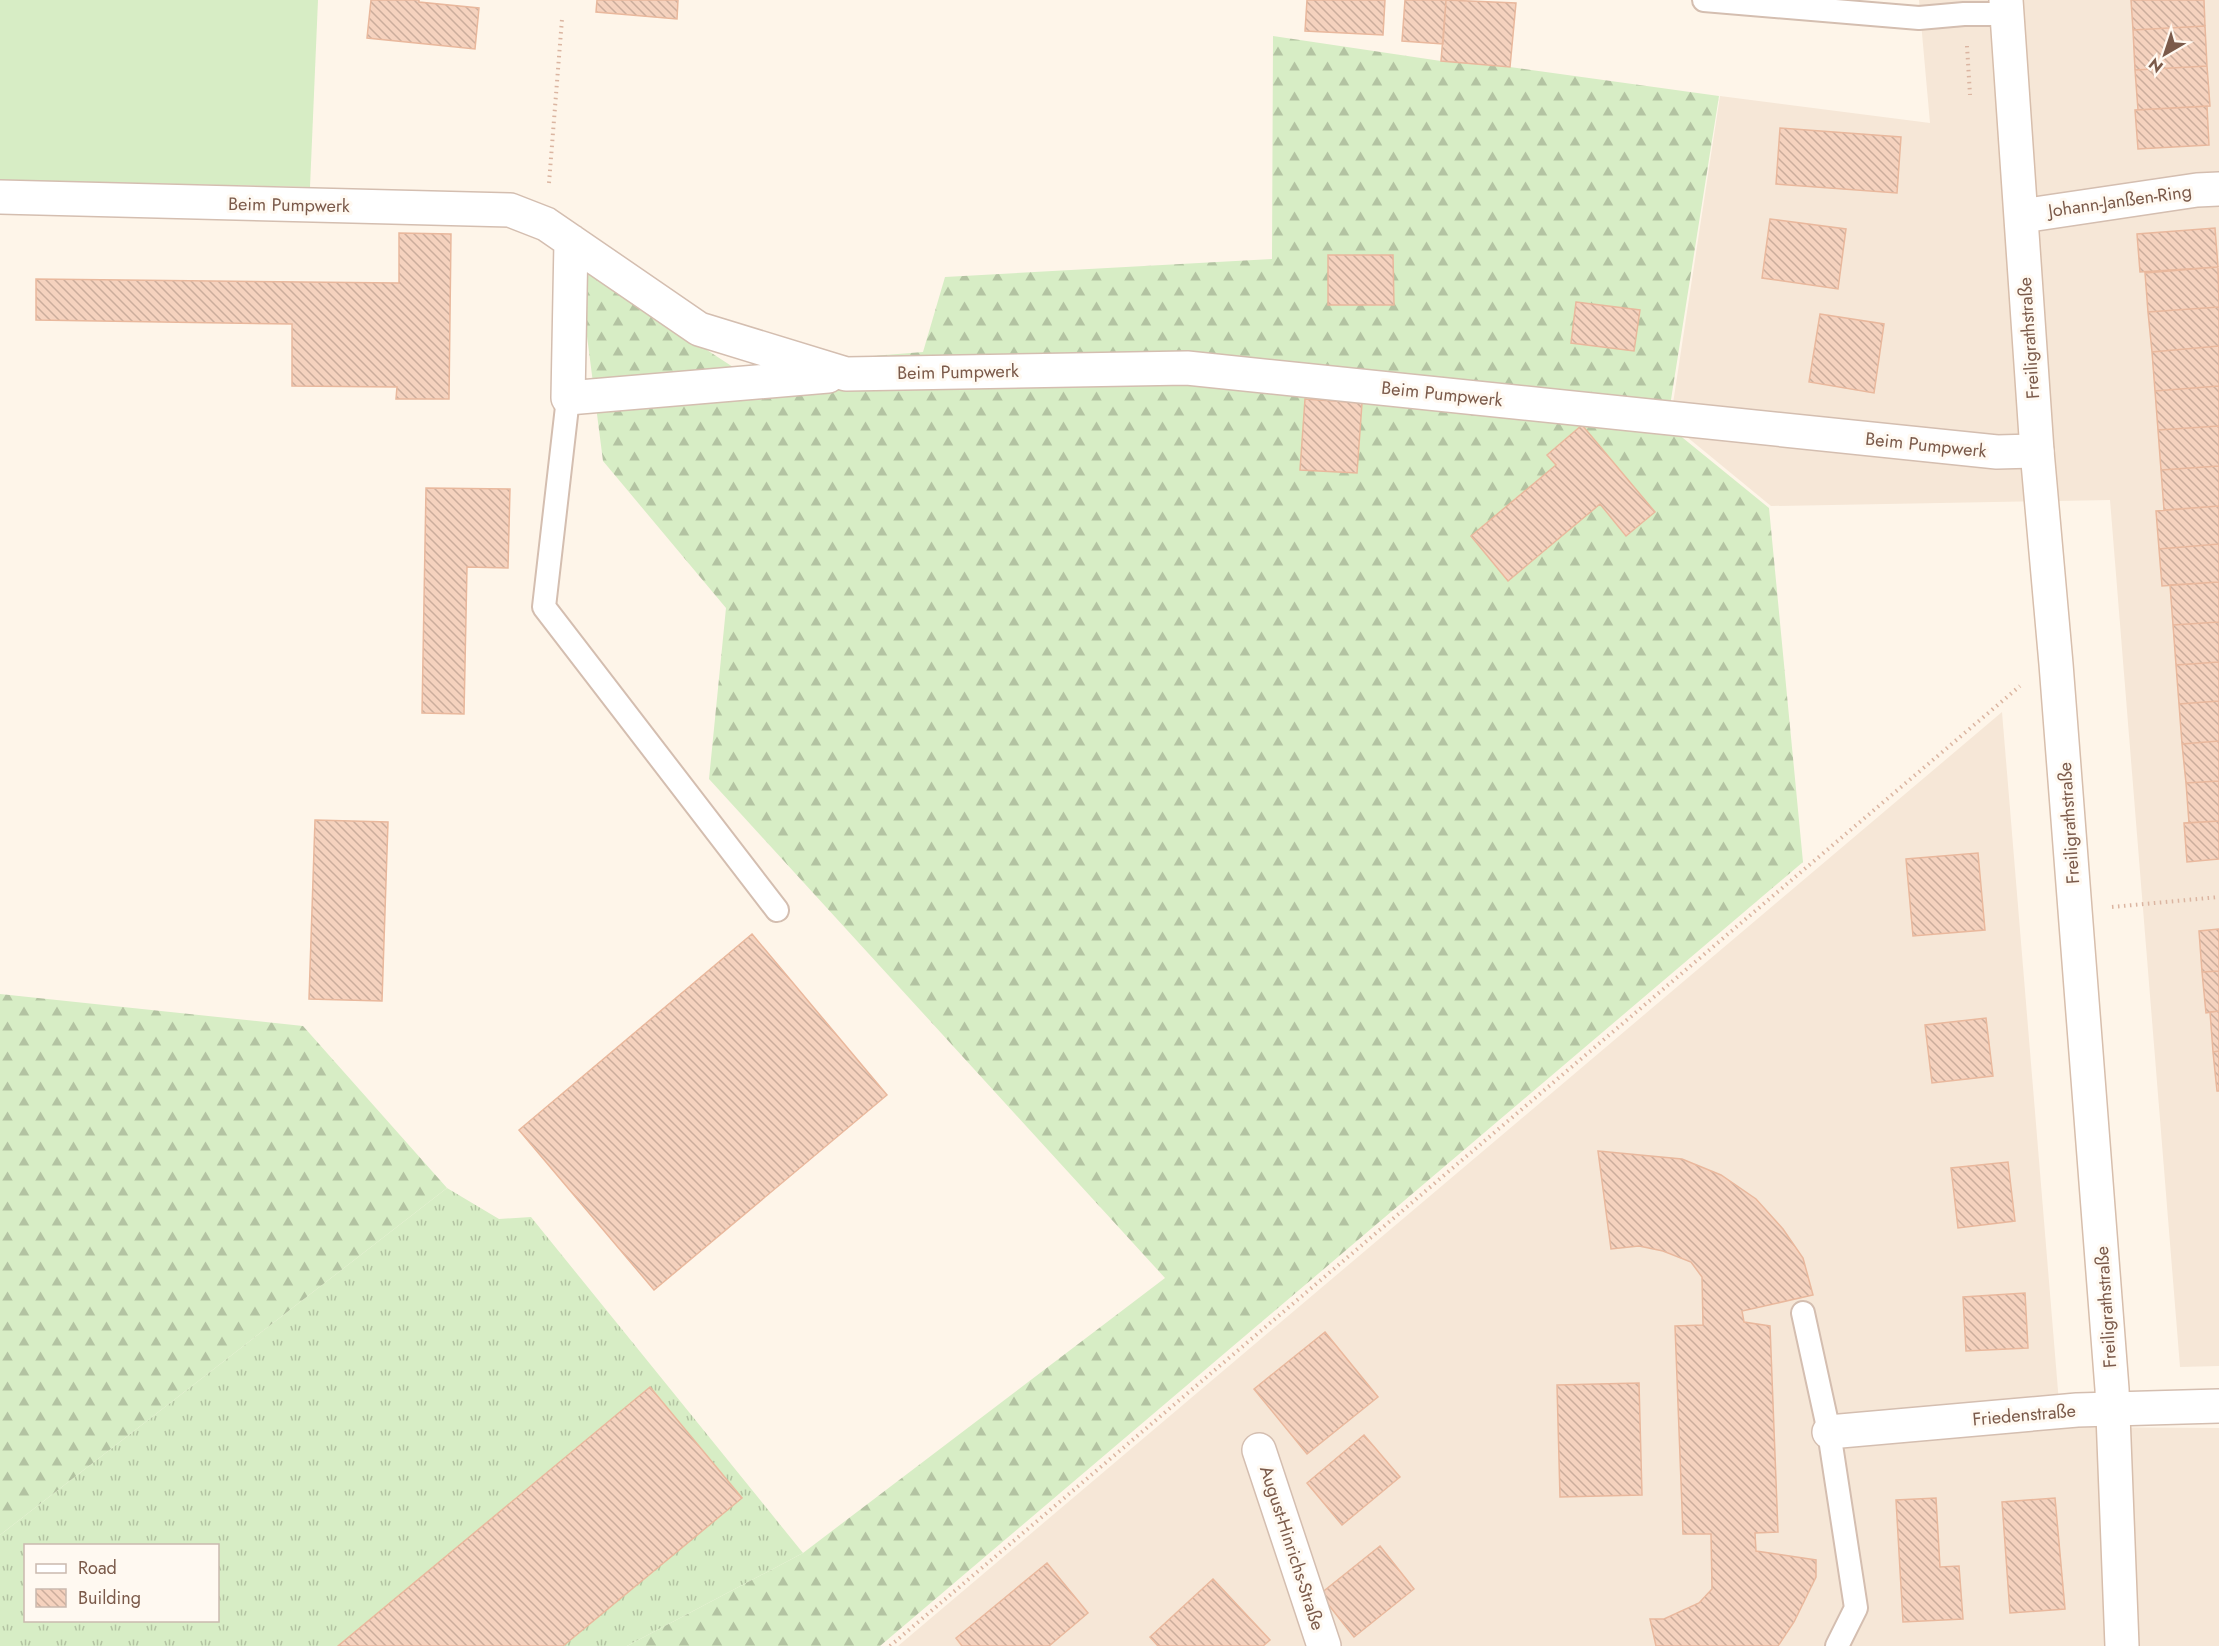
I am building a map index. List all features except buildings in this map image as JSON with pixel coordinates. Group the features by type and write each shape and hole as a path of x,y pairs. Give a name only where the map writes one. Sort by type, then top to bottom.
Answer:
{"street":[{"name":"Freiligrathstraße","path":"2006,7 2037,451 2076,911 2113,1410 2122,1646"},
{"name":"Johann-Janßen-Ring","path":"2022,216 2197,190 2219,189"},
{"name":"Beim Pumpwerk","path":"0,197 510,210 558,233 699,330 846,374"},
{"path":"558,233 568,398"},
{"name":"Beim Pumpwerk","path":"568,398 846,374 1187,368 1997,452 2037,451"},
{"name":"Friedenstraße","path":"1829,1432 2077,1410 2219,1406"},
{"name":"August-Hinrichs-Straße","path":"1259,1450 1324,1646"}],"lane":[{"path":"1704,0 1919,18 2006,7"},
{"path":"568,398 544,607 777,910"},
{"path":"1803,1313 1829,1432 1856,1608 1837,1646"}],"path":[{"path":"558,233 562,19"},
{"path":"890,1646 2018,688 2056,664"},
{"path":"2076,911 2219,897"}],"shaded area":[{"path":"1919,0 2219,0 2219,1366 2180,1367 2110,500 1771,506 1670,423 1720,96 1930,123"},
{"path":"2002,712 2061,1427 2219,1428 2219,1646 898,1646"}],"green space":[{"path":"0,0 318,0 310,187 0,180"},
{"path":"1273,36 1441,61 1510,67 1719,96 1667,425 1769,508 1803,862 880,1646 627,1646 803,1553 1165,1278 709,779 726,608 603,461 578,266 733,367 923,352 945,277 1272,259"},
{"path":"0,994 303,1026 447,1188 0,1535"},
{"path":"447,1188 499,1219 531,1217 803,1553 627,1646 0,1646 0,1535"}]}
